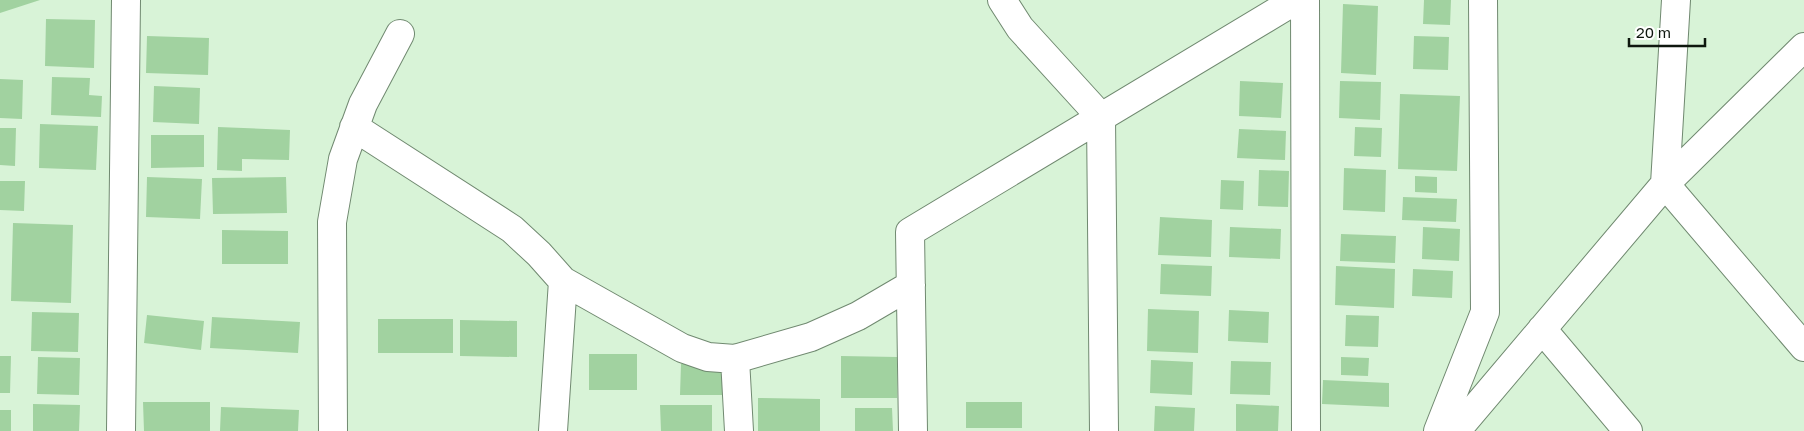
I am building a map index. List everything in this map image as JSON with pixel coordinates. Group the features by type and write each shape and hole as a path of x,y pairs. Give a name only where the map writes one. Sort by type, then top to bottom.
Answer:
{"street":[{"path":"121,431 126,0"},
{"path":"1002,0 1020,28 1101,117 1104,431"},
{"path":"912,431 910,232 1296,0"},
{"path":"1305,0 1306,431"},
{"path":"1438,431 1485,312 1483,0"},
{"path":"1676,0 1665,184 1804,347"},
{"path":"333,431 332,222 343,159 362,104 400,34"},
{"path":"1456,431 1665,184 1799,62"},
{"path":"354,127 512,229 564,281 682,348 708,357 736,359 811,336 858,316 911,285"},
{"path":"553,431 564,281"},
{"path":"1542,329 1628,431"},
{"path":"736,359 739,431"}],"building":[{"path":"0,0 40,0 0,13"},
{"path":"1424,0 1451,0 1450,25 1423,24"},
{"path":"1343,4 1378,6 1376,75 1341,73"},
{"path":"46,19 95,20 94,68 45,66"},
{"path":"147,36 209,38 208,75 146,73"},
{"path":"1414,36 1449,37 1448,70 1413,69"},
{"path":"52,77 90,78 89,95 102,96 101,117 51,115"},
{"path":"0,79 23,80 22,119 0,118"},
{"path":"1240,81 1283,83 1281,118 1239,116"},
{"path":"1340,81 1381,82 1380,120 1339,118"},
{"path":"154,86 200,88 199,124 153,122"},
{"path":"1400,94 1460,96 1457,171 1398,169"},
{"path":"40,124 98,126 96,170 39,168"},
{"path":"218,127 290,130 289,160 242,159 242,171 217,170"},
{"path":"1355,127 1382,128 1381,157 1354,156"},
{"path":"0,128 16,128 15,166 0,165"},
{"path":"1239,129 1286,131 1285,160 1237,158"},
{"path":"151,135 204,135 204,167 151,168"},
{"path":"1344,168 1386,170 1385,212 1343,210"},
{"path":"1259,170 1289,171 1288,207 1258,206"},
{"path":"1415,176 1437,177 1437,193 1415,192"},
{"path":"147,177 202,179 200,219 146,217"},
{"path":"286,177 287,213 213,214 212,178"},
{"path":"1221,180 1244,181 1243,210 1220,209"},
{"path":"0,181 25,181 24,211 0,210"},
{"path":"1403,197 1457,199 1456,222 1402,220"},
{"path":"1160,217 1212,220 1211,257 1158,255"},
{"path":"13,223 73,225 71,303 11,301"},
{"path":"1230,227 1281,229 1280,259 1229,257"},
{"path":"1423,227 1460,229 1459,261 1422,259"},
{"path":"222,230 288,231 288,264 222,264"},
{"path":"1341,234 1396,236 1395,263 1340,261"},
{"path":"1161,264 1212,266 1211,296 1160,294"},
{"path":"1336,266 1395,269 1394,308 1335,305"},
{"path":"1413,269 1453,271 1452,298 1412,296"},
{"path":"1148,309 1199,311 1198,353 1147,351"},
{"path":"1229,310 1269,312 1268,343 1228,341"},
{"path":"32,312 79,313 78,352 31,351"},
{"path":"147,315 204,321 201,350 144,343"},
{"path":"1346,315 1379,316 1378,347 1345,346"},
{"path":"212,317 300,322 298,353 210,348"},
{"path":"378,319 453,319 453,353 378,353"},
{"path":"460,320 517,321 517,357 460,356"},
{"path":"589,354 637,354 637,390 589,390"},
{"path":"0,356 11,356 10,393 0,393"},
{"path":"841,356 897,357 897,398 841,398"},
{"path":"38,357 80,358 79,395 37,394"},
{"path":"1341,357 1369,358 1368,376 1341,375"},
{"path":"1151,360 1193,362 1192,395 1150,393"},
{"path":"1231,361 1271,362 1270,395 1230,394"},
{"path":"681,364 726,364 726,395 680,395"},
{"path":"1323,380 1389,383 1389,407 1322,404"},
{"path":"758,398 820,399 820,431 758,431"},
{"path":"143,402 210,402 210,431 144,431"},
{"path":"966,402 1022,402 1022,428 966,428"},
{"path":"33,404 80,405 79,431 33,431"},
{"path":"1236,404 1279,406 1278,431 1236,431"},
{"path":"660,405 712,405 712,431 661,431"},
{"path":"1155,406 1195,408 1194,431 1154,431"},
{"path":"221,407 299,410 298,431 220,431"},
{"path":"855,408 892,408 893,431 855,431"},
{"path":"0,410 11,410 11,431 0,431"}]}
